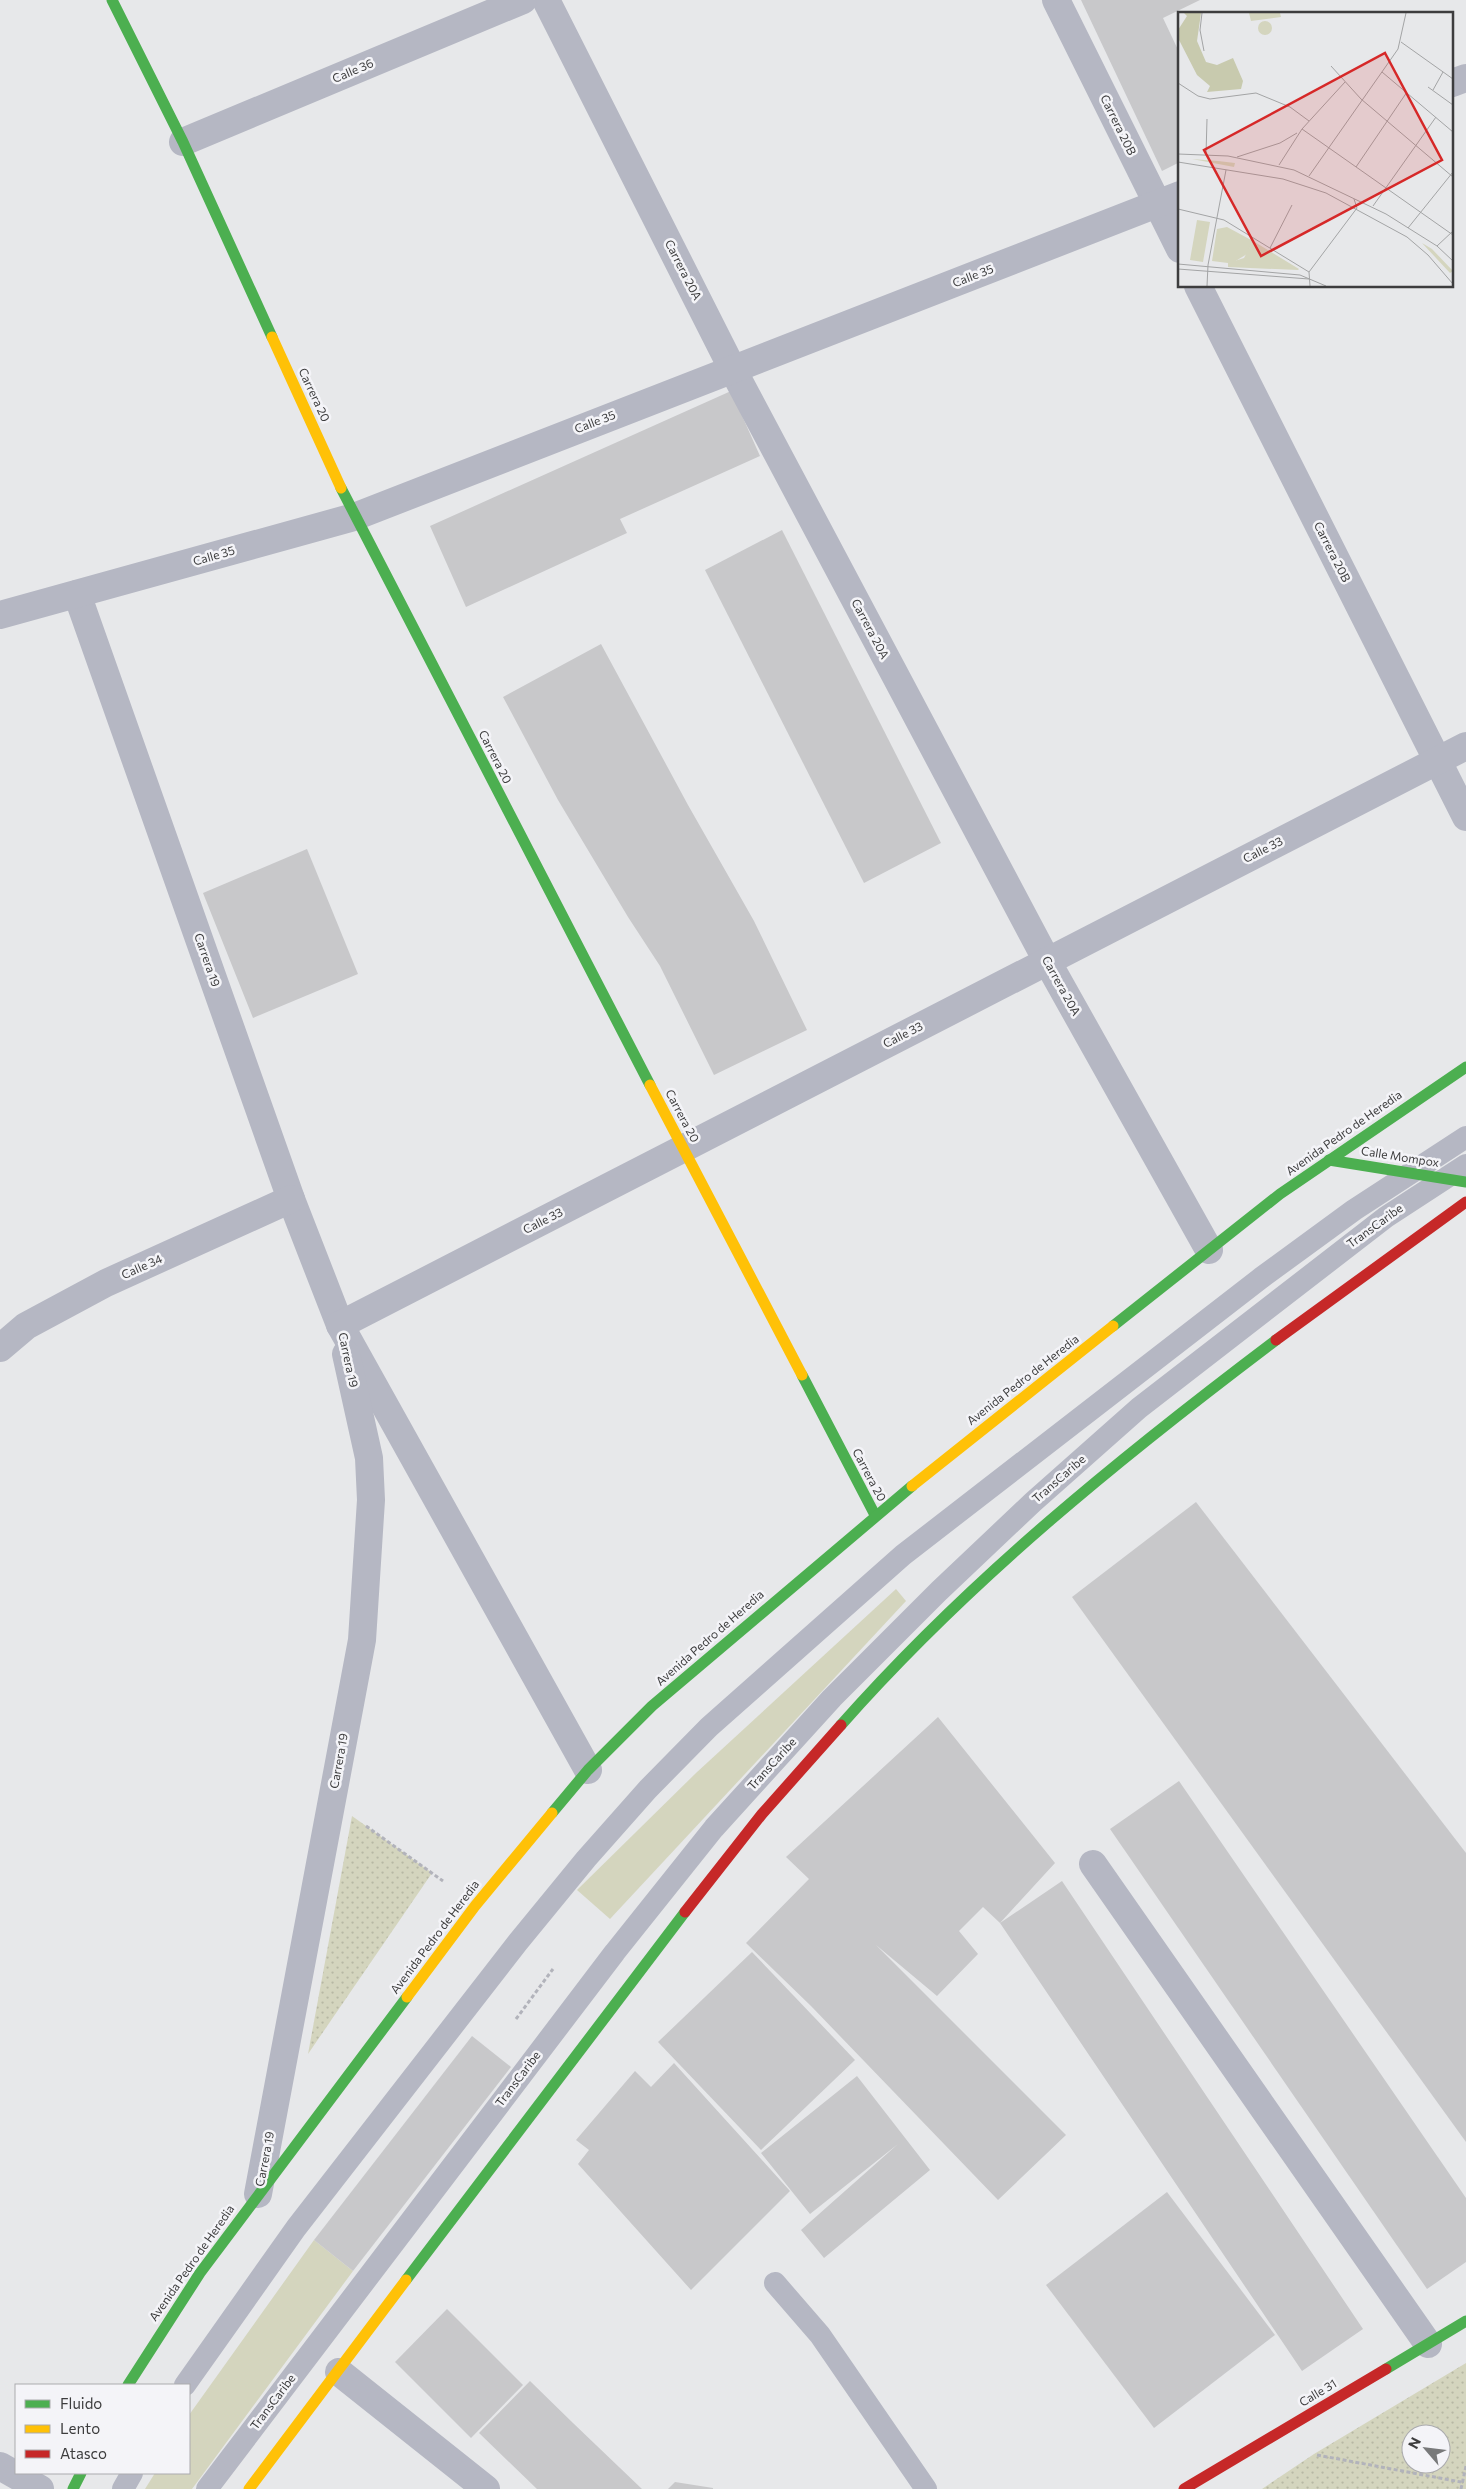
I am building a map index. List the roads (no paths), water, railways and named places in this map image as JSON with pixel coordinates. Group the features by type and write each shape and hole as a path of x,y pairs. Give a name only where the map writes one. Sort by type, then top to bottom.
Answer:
{"main road":[{"name":"Carrera 20","path":"112,0 183,142 354,517 875,1516"},
{"name":"Avenida Pedro de Heredia","path":"129,2384 200,2273 475,1906 588,1770 652,1706 875,1516 1280,1194 1466,1067"},
{"name":"Calle Mompox","path":"1329,1160 1456,1180"},
{"path":"249,2489 655,1951 762,1814 805,1764 916,1646 986,1575 1156,1430 1308,1315 1466,1202"},
{"name":"Calle 31","path":"1184,2489 1466,2321"},
{"path":"73,2489 80,2474"}],"street":[{"name":"Calle 36","path":"183,142 523,0"},
{"name":"Carrera 20A","path":"546,0 732,368 1047,961 1209,1250"},
{"name":"Carrera 20B","path":"1056,0 1168,200 1178,241"},
{"path":"1454,82 1466,78"},
{"name":"Calle 35","path":"0,615 354,517 732,368 1168,200"},
{"name":"Carrera 20B","path":"1199,288 1466,817"},
{"name":"Carrera 19","path":"77,594 291,1199 340,1325 588,1770"},
{"name":"Calle 33","path":"340,1325 1466,746"},
{"name":"Calle 34","path":"0,1348 26,1326 106,1283 291,1199"},
{"name":"Carrera 19","path":"258,2194 362,1640 371,1500 369,1458 340,1325"},
{"path":"1094,1864 1428,2344"},
{"path":"339,2372 486,2489"},
{"path":"0,2466 40,2489"}],"lane":[{"name":"TransCaribe","path":"186,2384 296,2228 518,1942 586,1859 648,1789 709,1727 910,1549 1261,1278 1354,1210 1466,1137"},
{"name":"TransCaribe","path":"207,2489 615,1952 714,1828 832,1698 1018,1515 1139,1408 1386,1217 1456,1180 1466,1165"},
{"path":"774,2283 820,2335 926,2489"},
{"path":"123,2489 131,2474"}]}
